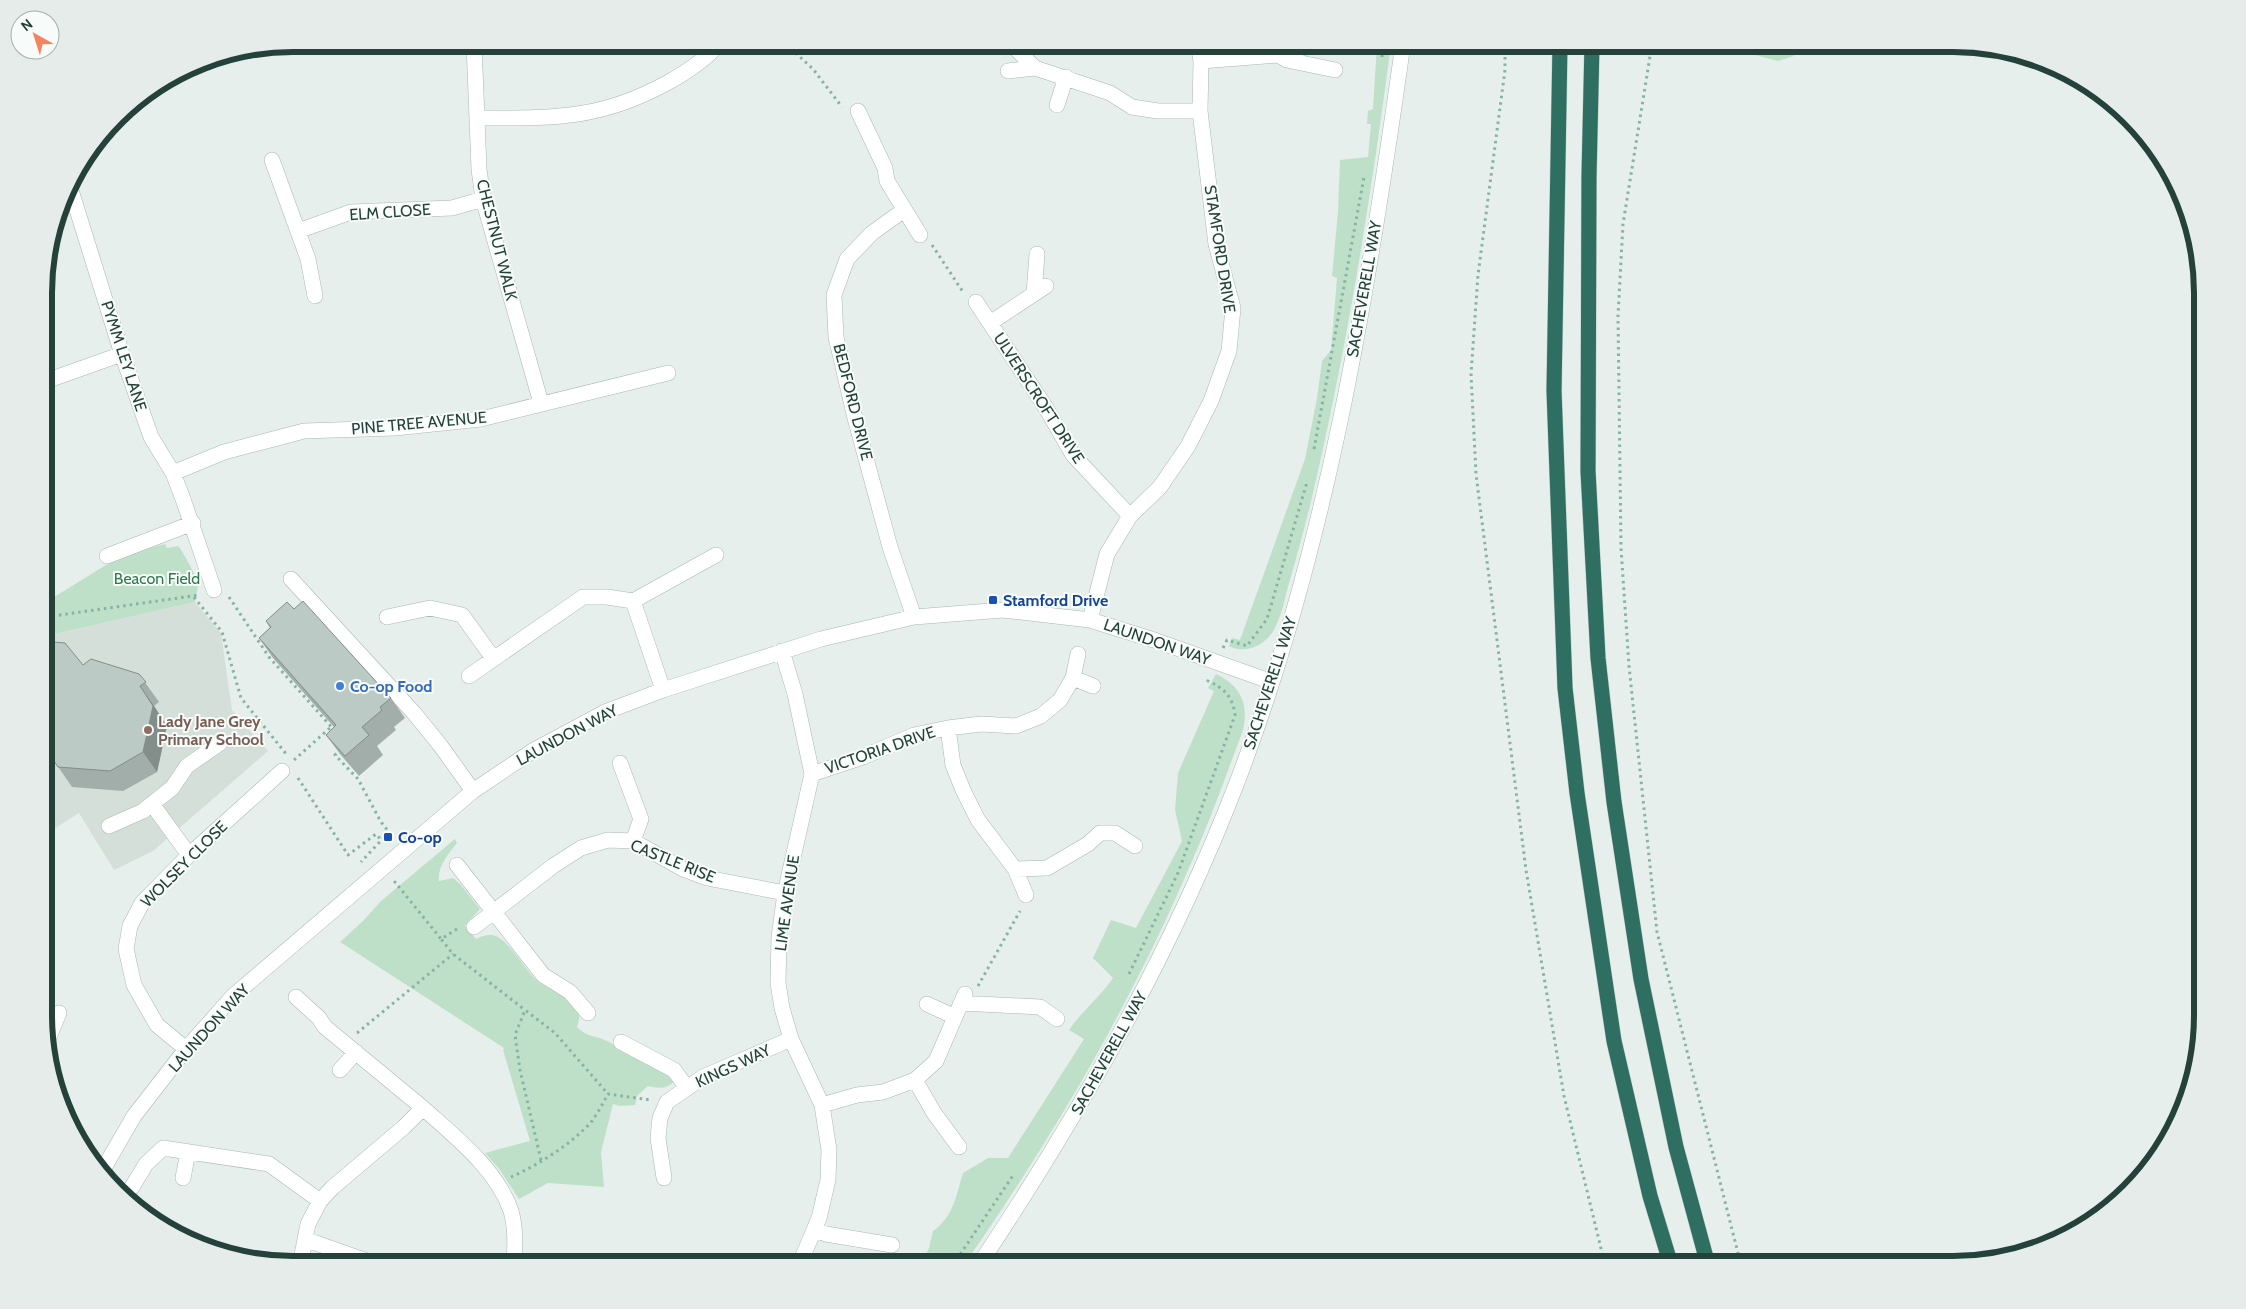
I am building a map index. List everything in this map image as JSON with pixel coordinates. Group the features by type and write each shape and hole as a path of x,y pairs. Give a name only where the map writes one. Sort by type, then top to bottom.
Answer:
{"highway":[{"path":"1560,52 1554,391 1565,688 1577,794 1614,1041 1650,1196 1667,1256"},
{"path":"1592,52 1589,185 1588,471 1598,658 1614,802 1642,979 1676,1147 1706,1256"}],"street":[{"name":"CHESTNUT WALK","path":"474,52 479,169 484,199 541,403"},
{"path":"478,118 551,118 598,112 640,98 679,76 709,52"},
{"path":"1019,52 1035,68"},
{"name":"STAMFORD DRIVE","path":"1090,620 1107,554 1130,516 1160,487 1188,446 1211,402 1229,351 1233,308 1216,244 1200,111 1199,52"},
{"path":"1201,61 1278,55 1289,52"},
{"name":"SACHEVERELL WAY","path":"985,1256 1037,1178 1098,1075 1155,970 1197,878 1236,785 1272,682 1315,531 1342,410 1382,191 1402,52"},
{"path":"1278,55 1287,60 1335,70"},
{"path":"1008,71 1035,68 1110,93 1132,107 1158,111 1200,111"},
{"path":"1057,105 1066,78"},
{"path":"858,111 885,168 887,181 920,235"},
{"path":"272,160 291,206 308,259 315,296"},
{"name":"PYMM LEY LANE","path":"73,197 150,437 173,473 193,523 214,590"},
{"name":"ELM CLOSE","path":"298,231 351,212 452,208 484,199"},
{"name":"BEDFORD DRIVE","path":"904,210 872,233 848,259 834,295 836,337 855,418 890,547 914,617"},
{"name":"ULVERSCROFT DRIVE","path":"990,323 1040,290 1037,254"},
{"name":"ULVERSCROFT DRIVE","path":"976,302 1046,408 1073,455 1130,516"},
{"path":"52,379 122,354"},
{"name":"PINE TREE AVENUE","path":"173,473 224,452 304,431 395,428 481,420 541,403 668,373"},
{"path":"107,556 193,523"},
{"path":"469,676 583,597 607,597 633,601 716,555"},
{"path":"292,578 414,713 440,745 472,791"},
{"path":"633,601 663,690"},
{"path":"387,617 430,608 462,615 494,658"},
{"name":"LAUNDON WAY","path":"105,1166 134,1116 186,1049 233,996 472,791 534,750 605,712 663,690 821,639 914,617 1003,610 1090,620 1154,640 1272,682"},
{"name":"LIME AVENUE","path":"782,651 804,730 812,774 785,893 779,937 778,983 782,1008 792,1039 822,1105 829,1150 828,1180 815,1230 803,1256"},
{"name":"VICTORIA DRIVE","path":"812,774 863,757 914,736 948,728 981,724 1016,726 1041,716 1060,700 1073,678 1078,654"},
{"path":"1073,678 1092,686"},
{"name":"VICTORIA DRIVE","path":"948,728 954,765 963,790 978,820 1014,869 1026,895"},
{"path":"110,826 143,811 172,788 187,766 220,743"},
{"path":"620,763 641,819 633,841"},
{"name":"WOLSEY CLOSE","path":"186,1049 157,1026 134,985 126,949 130,926 142,903 188,855 288,766"},
{"path":"152,804 188,855"},
{"path":"1014,869 1047,868 1088,844 1100,833 1115,833 1135,846"},
{"name":"CASTLE RISE","path":"474,927 553,866 581,848 608,840 633,841 684,869 707,878 785,893"},
{"path":"1014,869 1035,859"},
{"path":"456,865 510,936 543,975 570,992 588,1013"},
{"path":"296,997 319,1018 325,1027 423,1108 471,1154 496,1183 511,1211 516,1242 515,1256"},
{"path":"927,1004 1040,1007 1057,1019"},
{"path":"822,1105 857,1095 883,1092 915,1080 936,1061 960,1005"},
{"name":"KINGS WAY","path":"667,1102 703,1077 792,1039"},
{"path":"621,1042 674,1070 687,1088"},
{"path":"340,1070 351,1048"},
{"path":"915,1080 934,1113 959,1147"},
{"path":"664,1178 658,1138 660,1118 667,1102"},
{"path":"302,1256 308,1224 320,1201 332,1188 404,1128 423,1108"},
{"path":"132,1187 146,1164 163,1148 270,1164 320,1201"},
{"path":"183,1178 188,1152"},
{"path":"815,1230 826,1234 892,1246"},
{"path":"305,1241 353,1256"}],"path":[{"path":"1505,52 1505,70 1478,275 1471,374 1476,474 1530,889 1564,1096 1603,1256"},
{"path":"1651,52 1623,224 1618,316 1621,528 1629,666 1657,932 1739,1256"},
{"path":"920,235 929,242 968,300 976,302"},
{"path":"52,616 194,596 214,590 226,594 269,657 336,733"},
{"path":"194,596 222,632 241,698 348,855 376,834 382,841"},
{"path":"288,766 331,727"},
{"path":"346,744 335,755 358,779 380,822 389,832"},
{"path":"960,1005 978,987 1019,914 1026,895"},
{"path":"474,927 461,927 441,939 453,954 555,1033 608,1094 667,1102"},
{"path":"351,1048 453,954"},
{"path":"525,1010 515,1035 520,1070 540,1160"},
{"path":"496,1183 530,1168 575,1137 592,1120 608,1094"}],"shaded area":[{"name":"Lady Jane Grey Primary School","path":"195,602 221,633 232,710 268,751 153,851 114,870 79,813 52,830 52,635"}],"green space":[{"path":"1377,52 1390,52 1375,160 1346,334 1310,506 1282,610 1275,628 1268,638 1252,648 1235,648 1229,646 1232,638 1240,640 1305,459 1322,361 1331,350 1337,278 1332,276 1338,212 1340,160 1368,157 1371,124 1367,124 1368,111 1373,109"},
{"path":"1744,52 1792,52 1794,56 1778,61"},
{"name":"Beacon Field","path":"165,544 167,548 178,546 198,583 195,602 52,635 52,598 114,560"},
{"path":"1216,674 1232,684 1237,690 1244,704 1245,721 1243,730 1196,851 1141,972 1058,1121 970,1256 925,1256 933,1231 946,1219 950,1212 963,1173 988,1158 1008,1158 1084,1039 1069,1030 1113,978 1093,958 1111,920 1136,928 1182,841 1175,810 1178,773 1214,691 1208,688"},
{"path":"455,839 457,843 442,865 439,881 453,878 480,909 465,926 476,939 492,935 503,941 536,980 573,1003 579,1013 577,1027 581,1031 616,1046 623,1047 676,1080 663,1088 648,1086 637,1096 635,1105 620,1106 613,1104 601,1152 604,1187 548,1183 519,1199 500,1170 485,1153 530,1141 503,1050 504,1048 340,942 381,901"}],"building":[{"name":"Co-op Food","path":"303,601 391,698 380,707 382,710 362,727 369,735 345,756 326,735 336,725 259,638 271,627 266,621 287,602 294,609"},
{"path":"52,643 65,643 83,665 91,659 139,674 146,682 140,686 153,706 143,752 110,771 58,767 52,758"}],"place":[{"name":"Stamford Drive","path":"993,600"},
{"name":"Co-op Food","path":"340,686"},
{"name":"Lady Jane Grey Primary School","path":"148,730"},
{"name":"Co-op","path":"388,837"}]}
